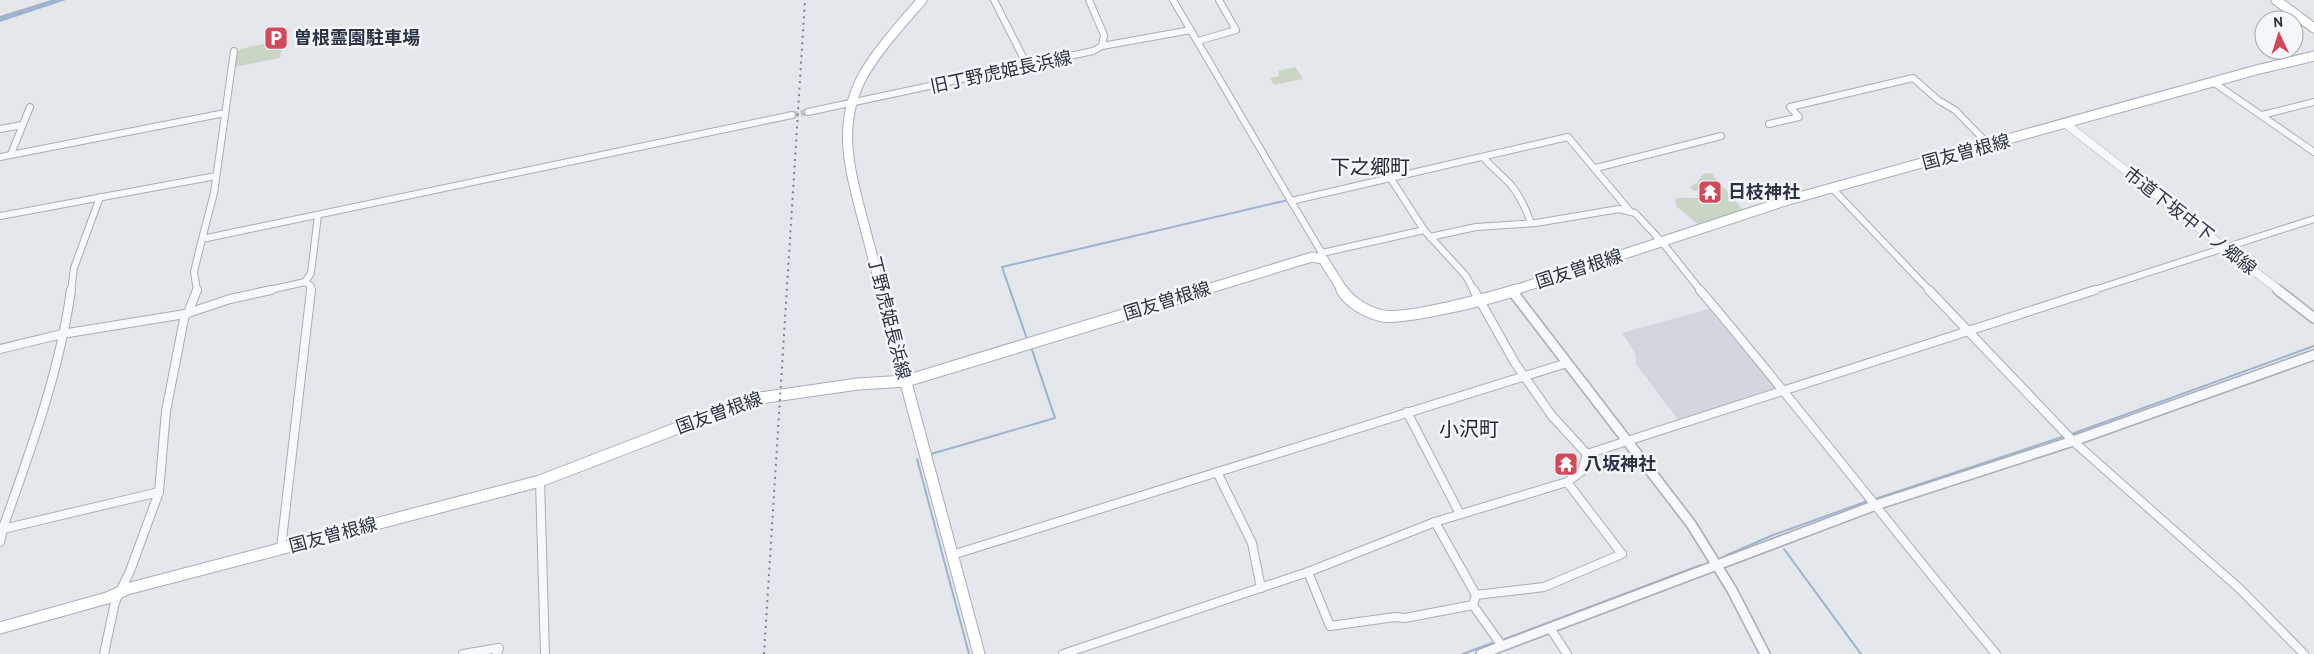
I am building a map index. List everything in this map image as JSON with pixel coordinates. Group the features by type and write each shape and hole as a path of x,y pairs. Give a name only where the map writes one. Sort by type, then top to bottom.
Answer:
{"main road":[{"name":"丁野虎姫長浜線","path":"922,0 867,68 850,103 846,126 848,162 979,654"},
{"path":"2276,0 2314,28"},
{"name":"国友曽根線","path":"0,628 281,548 540,481 752,399 858,384 906,381 1320,255 1345,295 1361,308 1384,316 1408,315 1512,291 1832,188 1990,146 2213,82 2314,56"}],"street":[{"path":"994,0 998,11 1008,24 1028,67"},
{"path":"1089,0 1104,35 1102,46"},
{"path":"1173,0 1291,201 1320,255 1424,230"},
{"path":"1198,41 1236,30 1220,0"},
{"name":"旧丁野虎姫長浜線","path":"808,112 1028,67 1080,55 1102,46 1191,30"},
{"path":"104,654 118,594 130,570 159,492 166,410 187,314 198,288 194,272 214,193 234,51"},
{"path":"1768,124 1799,116 1790,107 1913,78 1938,100 1955,110 1990,146"},
{"path":"2213,82 2314,152"},
{"path":"2262,115 2314,102"},
{"path":"11,154 30,107"},
{"path":"0,157 225,112"},
{"path":"202,239 792,115"},
{"name":"市道下坂中下ノ郷線","path":"2066,124 2314,318"},
{"path":"0,129 22,125"},
{"path":"1596,168 1721,136"},
{"path":"1291,201 1568,137 1596,168 1629,210 1662,242 1663,246 1784,389 1899,537 1996,654"},
{"path":"1483,157 1495,172 1510,184 1523,203 1531,223"},
{"path":"0,216 216,176"},
{"path":"1391,179 1424,230 1466,276 1514,363 1552,416 1587,454"},
{"path":"1832,188 2102,469 2240,589 2304,654"},
{"path":"0,542 2,526 38,428 68,313 74,268 100,197"},
{"path":"1430,237 1476,227 1531,223 1619,209 1629,210"},
{"path":"0,349 62,334 187,314 230,299 305,282 311,273 318,215"},
{"path":"1587,454 1968,329 2314,219"},
{"path":"281,548 311,286 305,282"},
{"path":"1512,291 1691,524 1718,566 1765,654"},
{"path":"1482,654 1876,505 2314,355"},
{"path":"952,555 1567,362"},
{"path":"1407,412 1429,451 1436,471 1460,514"},
{"path":"1063,654 1308,572 1435,522 1568,482 1581,475 1585,469 1587,454"},
{"path":"1217,472 1252,543 1261,588"},
{"path":"540,481 545,654"},
{"path":"1476,596 1544,587 1622,554 1568,482"},
{"path":"2,526 159,492"},
{"path":"1435,522 1476,596"},
{"path":"1308,572 1330,626 1395,617 1405,618 1472,605"},
{"path":"1472,605 1476,596"},
{"path":"1472,605 1502,646"},
{"path":"1550,628 1567,654"},
{"path":"463,654 499,648 497,654"}],"shaded area":[{"path":"1709,309 1775,388 1679,421 1636,364 1636,355 1622,333"}],"green space":[{"path":"283,39 280,58 234,67 238,51 241,49"},
{"path":"1295,67 1303,79 1274,85 1270,78 1279,76 1278,71"},
{"path":"1711,173 1743,210 1698,224 1677,207 1675,202 1676,199 1681,198 1702,198 1710,195 1712,191 1705,189 1694,191 1690,187 1697,183 1703,174"}],"waterway":[{"path":"0,19 61,0"},
{"path":"1027,339 1002,267 1288,200"},
{"path":"2069,435 2314,346"},
{"path":"931,454 1055,418 1031,347"},
{"path":"1875,499 2065,436"},
{"path":"917,459 969,654"},
{"path":"1725,556 1773,535 1868,501"},
{"path":"1784,549 1861,654"},
{"path":"1505,639 1701,565"},
{"path":"1463,654 1492,643"}],"tunnel":[{"path":"792,115 808,112"}],"railway":[{"path":"764,654 805,0"}],"place":[{"name":"曽根霊園駐車場","path":"276,38"},
{"name":"日枝神社","path":"1710,192"},
{"name":"八坂神社","path":"1566,464"}],"district":[{"name":"下之郷町","path":"1370,167"},
{"name":"小沢町","path":"1469,429"}]}
